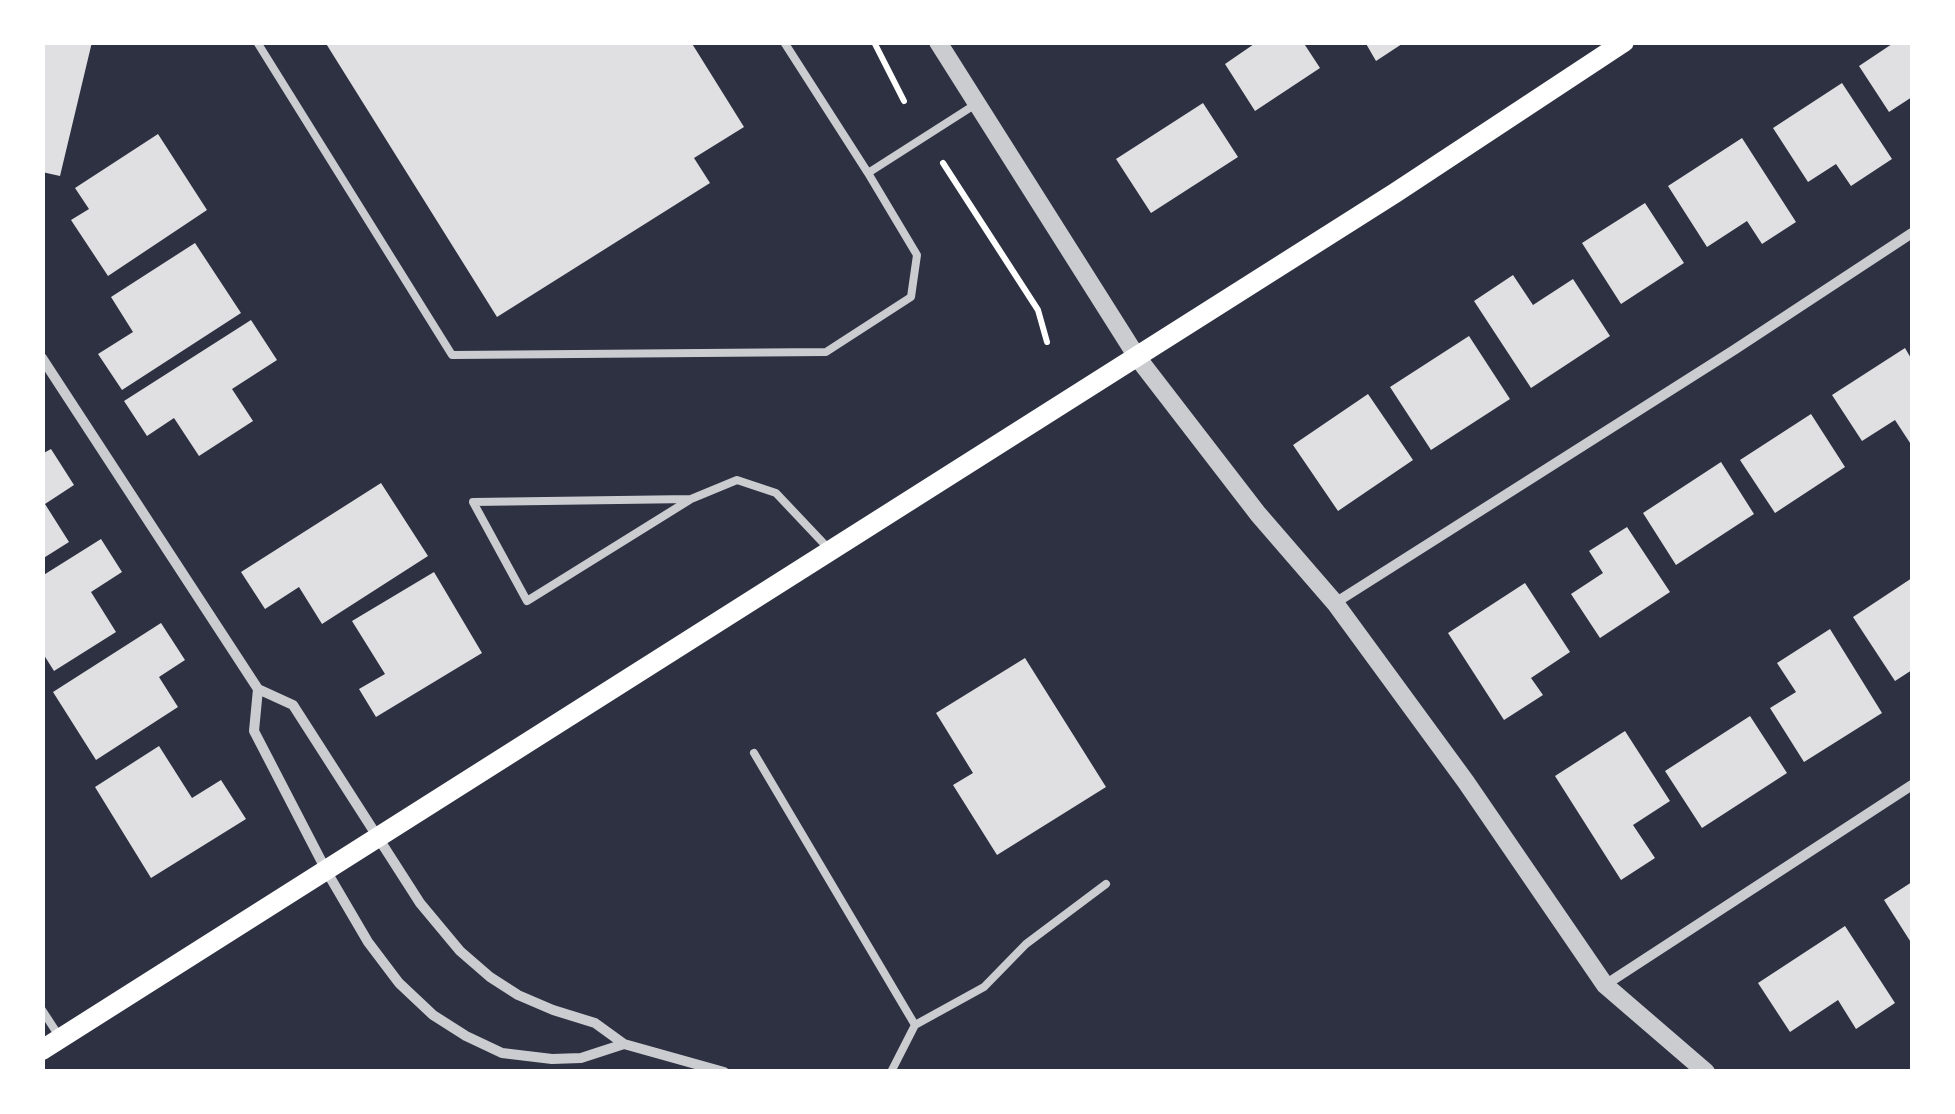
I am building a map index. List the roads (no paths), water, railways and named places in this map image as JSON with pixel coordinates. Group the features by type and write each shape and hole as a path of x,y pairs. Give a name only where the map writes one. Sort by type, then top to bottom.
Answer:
{"main road":[{"path":"52,1044 1137,357 1624,42"}],"street":[{"path":"938,42 1137,357 1258,514 1335,603 1466,782 1605,985 1706,1072"},
{"path":"1335,603 1912,233"},
{"path":"42,358 258,690 293,705 428,916 460,951 518,995 595,1023 624,1044 724,1072"},
{"path":"258,690 254,731 327,872 368,942 399,983 433,1015 502,1053 582,1058 624,1044"},
{"path":"1605,985 1912,785"}],"lane":[{"path":"258,42 452,355 826,352 911,297 917,256 784,42"},
{"path":"868,174 976,104"},
{"path":"691,499 474,502 527,602 691,499 737,480 776,493 831,551"},
{"path":"754,752 915,1024"},
{"path":"891,1072 915,1024 984,988 1026,944 1106,884"},
{"path":"42,1010 52,1044"}]}
